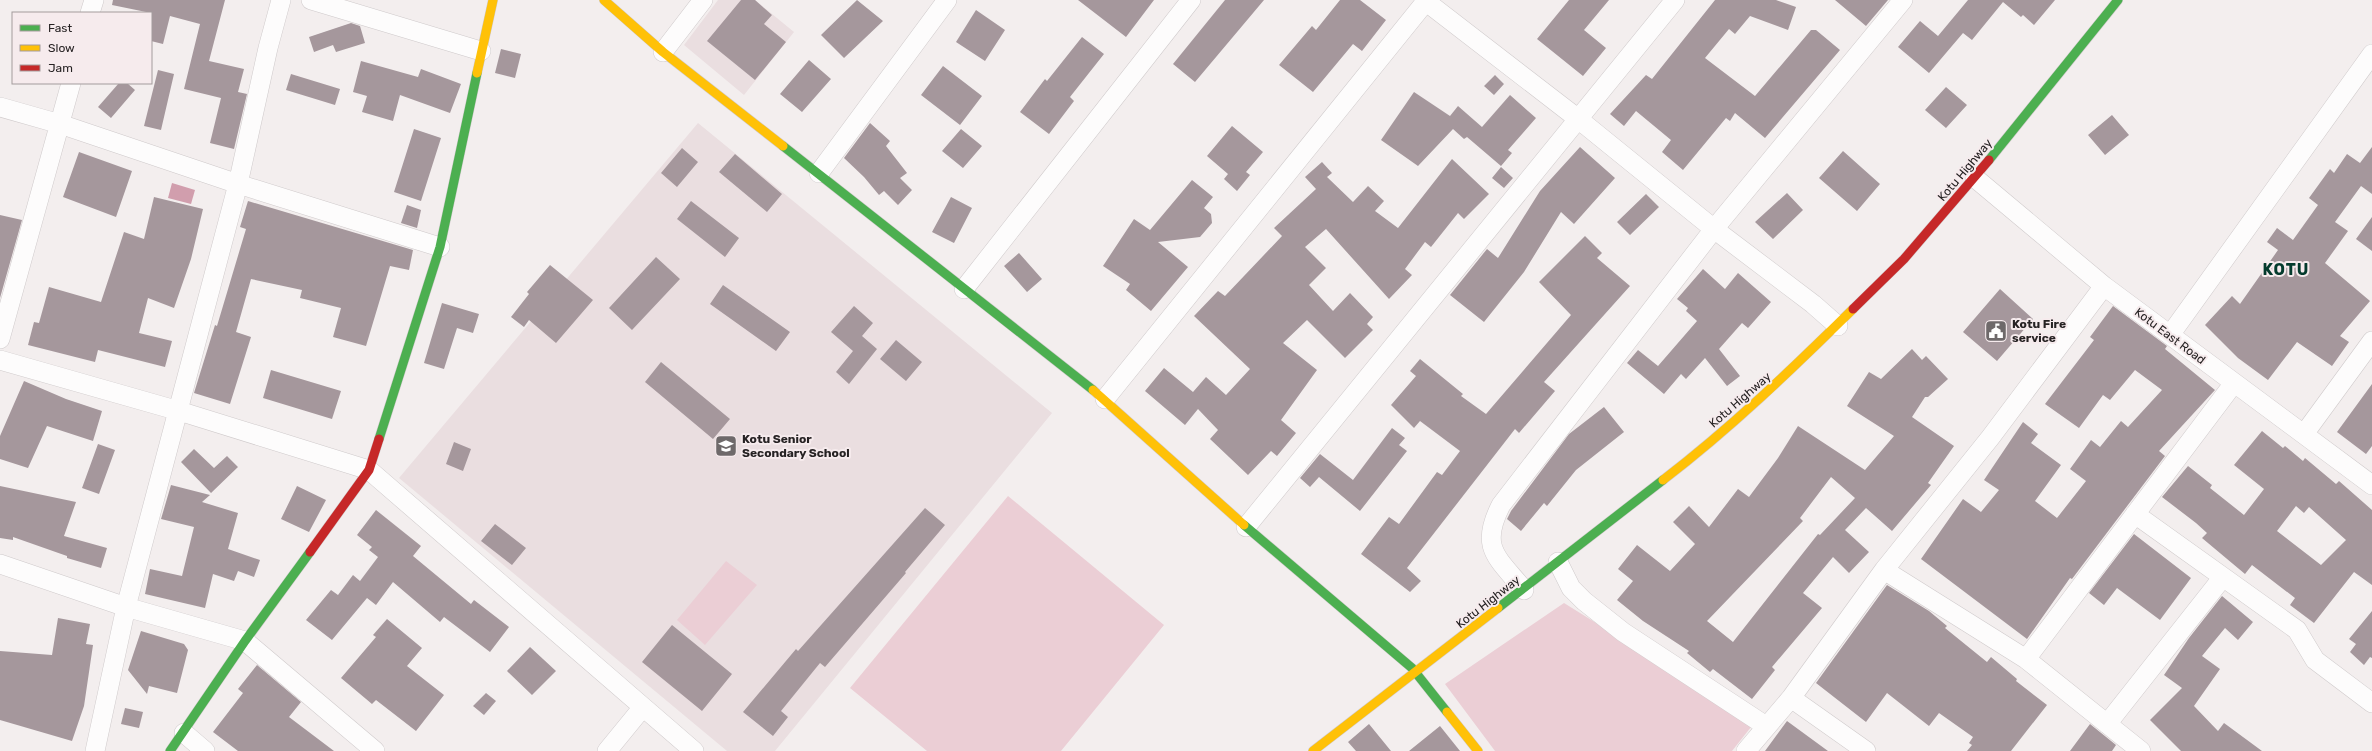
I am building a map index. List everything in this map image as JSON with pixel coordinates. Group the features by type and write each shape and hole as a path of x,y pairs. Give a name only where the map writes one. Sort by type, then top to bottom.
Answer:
{"street":[{"path":"90,12 94,0"},
{"path":"95,751 126,608 238,184 268,48 281,0"},
{"path":"311,0 481,51"},
{"path":"170,751 184,733 245,641 369,470 440,247 493,0"},
{"path":"604,0 663,52 1105,399 1246,527 1416,673 1478,751"},
{"path":"663,52 702,0"},
{"path":"819,173 947,0"},
{"path":"964,289 1191,0"},
{"path":"1105,399 1425,0 1577,118 1714,229 1813,304 1838,326"},
{"path":"1246,527 1577,118 1675,0"},
{"path":"1524,590 1500,561 1490,545 1492,522 1501,505 1714,229 1903,0"},
{"name":"Kotu Highway","path":"1313,751 1524,590 1693,457 1780,381 1838,326 1904,259 1975,178 2118,0"},
{"path":"2170,335 2372,54"},
{"path":"0,339 71,84"},
{"path":"0,107 60,124 238,184 440,247"},
{"name":"Kotu East Road","path":"1975,178 2104,286 2372,485"},
{"path":"1746,751 1791,698 1884,570 1990,438 2104,286"},
{"path":"2304,434 2372,341"},
{"path":"0,360 179,411 369,470 694,751"},
{"path":"2026,659 2234,383"},
{"path":"2135,514 2297,630 2315,660 2372,703"},
{"path":"1558,562 1571,588 1584,601 1623,632 1766,726"},
{"path":"0,564 126,608 245,641 375,751"},
{"path":"1884,570 2026,659 2141,751"},
{"path":"2107,724 2223,577"},
{"path":"1791,698 1866,751"},
{"path":"607,751 643,707"},
{"path":"184,733 205,751"}],"shaded area":[{"path":"718,0 755,0 794,32 744,95 684,45"},
{"name":"Kotu Senior Secondary School","path":"698,123 1052,413 775,751 727,751 399,478"},
{"path":"172,183 195,190 191,204 168,198"},
{"path":"1008,496 1164,625 1061,751 927,751 850,688"},
{"path":"726,561 757,585 705,645 677,620"},
{"path":"1564,603 1755,722 1732,751 1495,751 1445,684"}],"building":[{"path":"113,0 225,0 209,61 244,69 238,92 247,94 234,149 210,143 221,98 184,89 200,24 170,16 163,44 152,41 152,12 112,5"},
{"path":"741,0 755,0 772,15 764,24 786,42 755,80 707,41"},
{"path":"857,0 883,21 844,58 821,35"},
{"path":"1078,0 1154,0 1126,37"},
{"path":"1225,0 1264,0 1195,82 1173,64"},
{"path":"1340,0 1360,0 1386,20 1362,51 1353,44 1313,92 1279,65 1312,26 1316,30"},
{"path":"1569,0 1609,0 1584,30 1606,48 1583,76 1537,39"},
{"path":"1715,0 1776,0 1796,7 1788,30 1750,16 1735,34 1729,29 1705,58 1755,96 1811,30 1816,30 1840,50 1765,138 1735,113 1730,121 1726,118 1683,170 1662,152 1671,140 1636,111 1624,126 1610,114 1646,75 1652,79"},
{"path":"1835,0 1888,0 1866,26"},
{"path":"1968,0 2055,0 2034,25 2023,15 2021,17 2003,2 1972,40 1963,33 1929,73 1898,47 1920,21 1938,36"},
{"path":"976,10 1005,30 985,61 956,42"},
{"path":"351,23 360,26 365,43 336,52 333,45 314,52 309,37"},
{"path":"1082,37 1104,54 1070,97 1074,101 1049,134 1020,112 1045,79 1047,81"},
{"path":"501,49 521,54 515,78 495,73"},
{"path":"809,60 831,79 802,112 780,94"},
{"path":"361,61 418,77 421,69 461,84 450,113 400,95 393,121 362,112 367,96 353,92"},
{"path":"943,66 982,96 960,125 921,95"},
{"path":"158,70 174,74 161,130 144,126"},
{"path":"291,74 340,89 335,105 286,90"},
{"path":"1495,75 1504,84 1494,95 1484,86"},
{"path":"118,84 128,84 135,90 111,118 98,107"},
{"path":"1946,87 1967,105 1946,128 1925,110"},
{"path":"1414,92 1450,116 1458,106 1482,127 1510,95 1536,118 1508,150 1512,153 1501,166 1467,137 1464,139 1453,129 1418,166 1381,140"},
{"path":"2112,115 2129,135 2105,155 2088,135"},
{"path":"870,123 890,141 886,146 907,173 900,178 912,190 898,205 884,191 879,195 864,177 844,158"},
{"path":"1232,126 1263,152 1246,172 1250,175 1237,191 1224,179 1228,174 1207,156"},
{"path":"414,129 441,138 421,201 394,192"},
{"path":"961,129 982,146 963,168 942,151"},
{"path":"1580,147 1615,178 1574,224 1561,212 1524,272 1484,322 1450,295 1487,249 1498,258 1540,191"},
{"path":"2372,147 2372,194 2361,186 2335,222 2348,231 2325,263 2370,301 2340,336 2349,342 2332,366 2297,342 2268,380 2238,358 2205,325 2232,296 2240,304 2278,250 2267,242 2277,228 2293,240 2318,205 2309,198 2330,169 2334,173 2347,154 2360,163"},
{"path":"682,148 698,162 677,187 661,173"},
{"path":"1843,151 1880,184 1857,211 1819,178"},
{"path":"79,152 132,171 116,217 63,197"},
{"path":"735,154 782,194 767,212 719,172"},
{"path":"1452,159 1489,194 1464,219 1458,213 1431,247 1425,242 1405,269 1412,275 1389,299 1326,229 1305,247 1326,268 1309,285 1333,311 1350,293 1373,317 1367,324 1373,330 1345,358 1307,320 1283,343 1317,370 1281,420 1296,433 1277,456 1271,451 1248,475 1210,439 1218,430 1198,409 1185,425 1145,391 1164,368 1193,392 1206,377 1226,395 1250,369 1194,316 1218,291 1225,296 1282,236 1274,228 1316,189 1305,177 1322,162 1332,173 1327,177 1353,202 1368,186 1384,201 1375,211 1398,228"},
{"path":"1501,167 1513,178 1504,188 1492,178"},
{"path":"1192,180 1213,197 1204,208 1211,214 1212,223 1200,237 1158,242 1188,267 1151,311 1126,290 1130,284 1103,266 1134,219 1150,230"},
{"path":"1787,193 1803,210 1773,239 1755,222"},
{"path":"1646,194 1659,207 1630,235 1617,222"},
{"path":"154,197 203,209 191,259 174,308 148,298 139,333 172,341 165,367 98,350 95,362 28,345 34,322 39,323 49,287 101,302 124,232 144,239"},
{"path":"951,197 972,208 954,243 932,232"},
{"path":"248,201 413,250 409,270 390,266 366,346 333,337 341,308 300,298 302,290 251,279 236,332 251,337 230,404 194,393 215,325 217,326 246,229 240,227"},
{"path":"691,201 739,238 725,257 677,219"},
{"path":"407,205 421,210 417,228 401,223"},
{"path":"0,215 22,220 0,298"},
{"path":"2372,217 2372,251 2356,239"},
{"path":"1585,236 1602,253 1597,258 1630,286 1544,382 1555,391 1519,433 1515,429 1407,568 1421,581 1410,592 1361,554 1389,517 1399,524 1437,472 1442,475 1460,451 1420,421 1414,428 1391,405 1416,376 1410,371 1420,359 1463,394 1461,396 1486,414 1571,315 1539,282"},
{"path":"1019,253 1042,279 1027,292 1004,266"},
{"path":"656,257 680,279 632,330 609,308"},
{"path":"550,265 593,300 556,343 529,320 524,327 511,317 529,294 527,292"},
{"path":"1703,269 1725,289 1738,273 1771,302 1748,328 1742,323 1719,349 1740,376 1727,386 1705,358 1686,379 1681,374 1664,394 1627,363 1638,350 1658,366 1697,321 1686,311 1688,308 1677,299"},
{"path":"723,285 790,332 776,351 710,304"},
{"path":"2000,289 2033,319 1997,361 1963,332"},
{"path":"442,303 479,314 473,333 457,328 444,369 424,363"},
{"path":"854,306 873,323 862,336 877,349 849,384 836,372 853,351 831,332"},
{"path":"2113,306 2167,346 2165,349 2215,390 2159,451 2165,456 2072,579 2070,578 2027,639 1921,559 1963,499 1981,512 1999,490 1984,480 2023,422 2038,434 2031,443 2061,465 2035,501 2057,518 2086,481 2070,469 2091,440 2100,447 2121,421 2128,427 2162,390 2135,370 2110,400 2103,395 2079,428 2045,404 2094,340 2090,337"},
{"path":"896,340 922,362 906,381 880,359"},
{"path":"1912,349 1922,360 1926,356 1948,379 1928,397 1925,397 1912,417 1954,446 1928,483 1931,485 1892,531 1866,508 1845,530 1869,552 1849,573 1833,557 1803,593 1822,608 1772,667 1775,670 1752,699 1713,669 1710,672 1687,653 1689,651 1643,621 1617,600 1633,581 1618,569 1637,545 1670,571 1695,544 1673,522 1689,506 1709,527 1738,489 1749,497 1778,458 1798,426 1865,470 1894,436 1847,406 1869,372 1881,379","holes":["1831,477 1855,498 1820,535 1818,534 1733,642 1707,621 1803,521 1800,518"]},
{"path":"661,362 730,419 713,439 645,382"},
{"path":"271,370 341,391 332,419 263,398"},
{"path":"24,381 66,399 102,411 93,441 47,426 28,468 0,459 0,436"},
{"path":"2372,384 2372,446 2366,454 2337,432"},
{"path":"1604,407 1624,432 1576,470 1547,506 1544,503 1521,531 1507,519 1511,511 1569,434"},
{"path":"1392,428 1405,438 1399,445 1407,451 1360,511 1319,477 1310,487 1300,478 1320,454 1353,480"},
{"path":"2262,431 2283,448 2285,446 2303,461 2305,458 2336,484 2339,481 2372,510 2372,585 2354,572 2314,623 2290,605 2295,598 2252,565 2245,574 2202,538 2207,533 2162,497 2188,466 2212,485 2210,488 2244,515 2264,489 2234,465","holes":["2296,506 2304,513 2309,507 2346,540 2321,565 2277,531"]},
{"path":"454,442 471,449 463,471 446,464"},
{"path":"98,444 115,450 99,494 82,488"},
{"path":"194,449 214,468 227,456 238,467 211,493 181,462"},
{"path":"171,485 210,495 202,502 238,513 228,549 260,560 254,577 238,571 234,581 213,574 205,608 145,594 150,569 182,576 194,527 161,519"},
{"path":"0,486 76,502 64,536 107,548 101,568 67,558 67,556 13,537 13,540 0,538"},
{"path":"297,486 326,500 309,532 281,519"},
{"path":"925,508 945,525 825,667 820,663 781,711 788,717 773,736 743,712 796,649 798,651"},
{"path":"376,510 421,546 413,556 471,604 474,600 509,627 490,652 444,617 440,622 393,582 376,605 367,598 332,640 306,620 331,590 338,595 353,575 360,581 378,557 369,550 372,547 357,535"},
{"path":"495,524 526,548 512,565 481,541"},
{"path":"2134,534 2191,578 2160,620 2117,588 2104,605 2089,593"},
{"path":"1887,585 1929,611 1947,626 1945,628 1987,662 1991,657 2017,679 2016,681 2047,705 2011,751 1967,751 1972,745 1969,743 1973,737 1939,713 1929,726 1887,693 1866,722 1816,683"},
{"path":"2222,596 2253,622 2238,640 2225,628 2202,656 2220,669 2194,706 2218,731 2224,723 2262,751 2181,751 2150,720 2182,688 2164,675 2189,638"},
{"path":"2372,611 2372,658 2370,657 2364,665 2350,652 2356,644 2349,639"},
{"path":"58,618 90,624 86,644 93,645 84,706 72,741 0,720 0,651 52,655"},
{"path":"387,619 422,648 407,666 444,695 416,731 376,700 372,704 341,678 376,637 373,635"},
{"path":"672,625 732,674 702,711 642,662"},
{"path":"141,631 184,644 188,650 177,693 149,686 147,694 128,670"},
{"path":"530,647 556,671 532,695 507,671"},
{"path":"257,665 301,702 289,717 334,751 238,751 213,732 243,693 238,689"},
{"path":"486,693 496,701 484,715 473,706"},
{"path":"125,708 143,712 139,728 121,724"},
{"path":"1787,721 1828,751 1765,751"},
{"path":"1369,724 1391,751 1356,751 1348,742"},
{"path":"2090,724 2116,745 2112,751 2070,751"},
{"path":"1440,726 1460,751 1409,751"}],"traffic: fast":[{"path":"1989,160 2118,0"},
{"path":"379,439 440,247 477,73"},
{"path":"783,146 1093,390"},
{"path":"1498,608 1663,480"},
{"path":"1244,525 1412,668 1447,712"},
{"path":"170,751 245,641 310,552"}],"traffic: slow":[{"path":"477,73 493,0"},
{"path":"604,0 663,52 783,146"},
{"path":"1663,480 1737,419 1853,309"},
{"path":"1093,390 1244,525"},
{"path":"1313,751 1498,608"},
{"path":"1447,712 1478,751"}],"traffic: jam":[{"path":"1853,309 1904,259 1989,160"},
{"path":"310,552 369,470 379,439"}],"place":[{"name":"Kotu Fire service","path":"1996,331"},
{"name":"Kotu Senior Secondary School","path":"726,446"}],"district":[{"name":"KOTU","path":"2286,269"}]}
